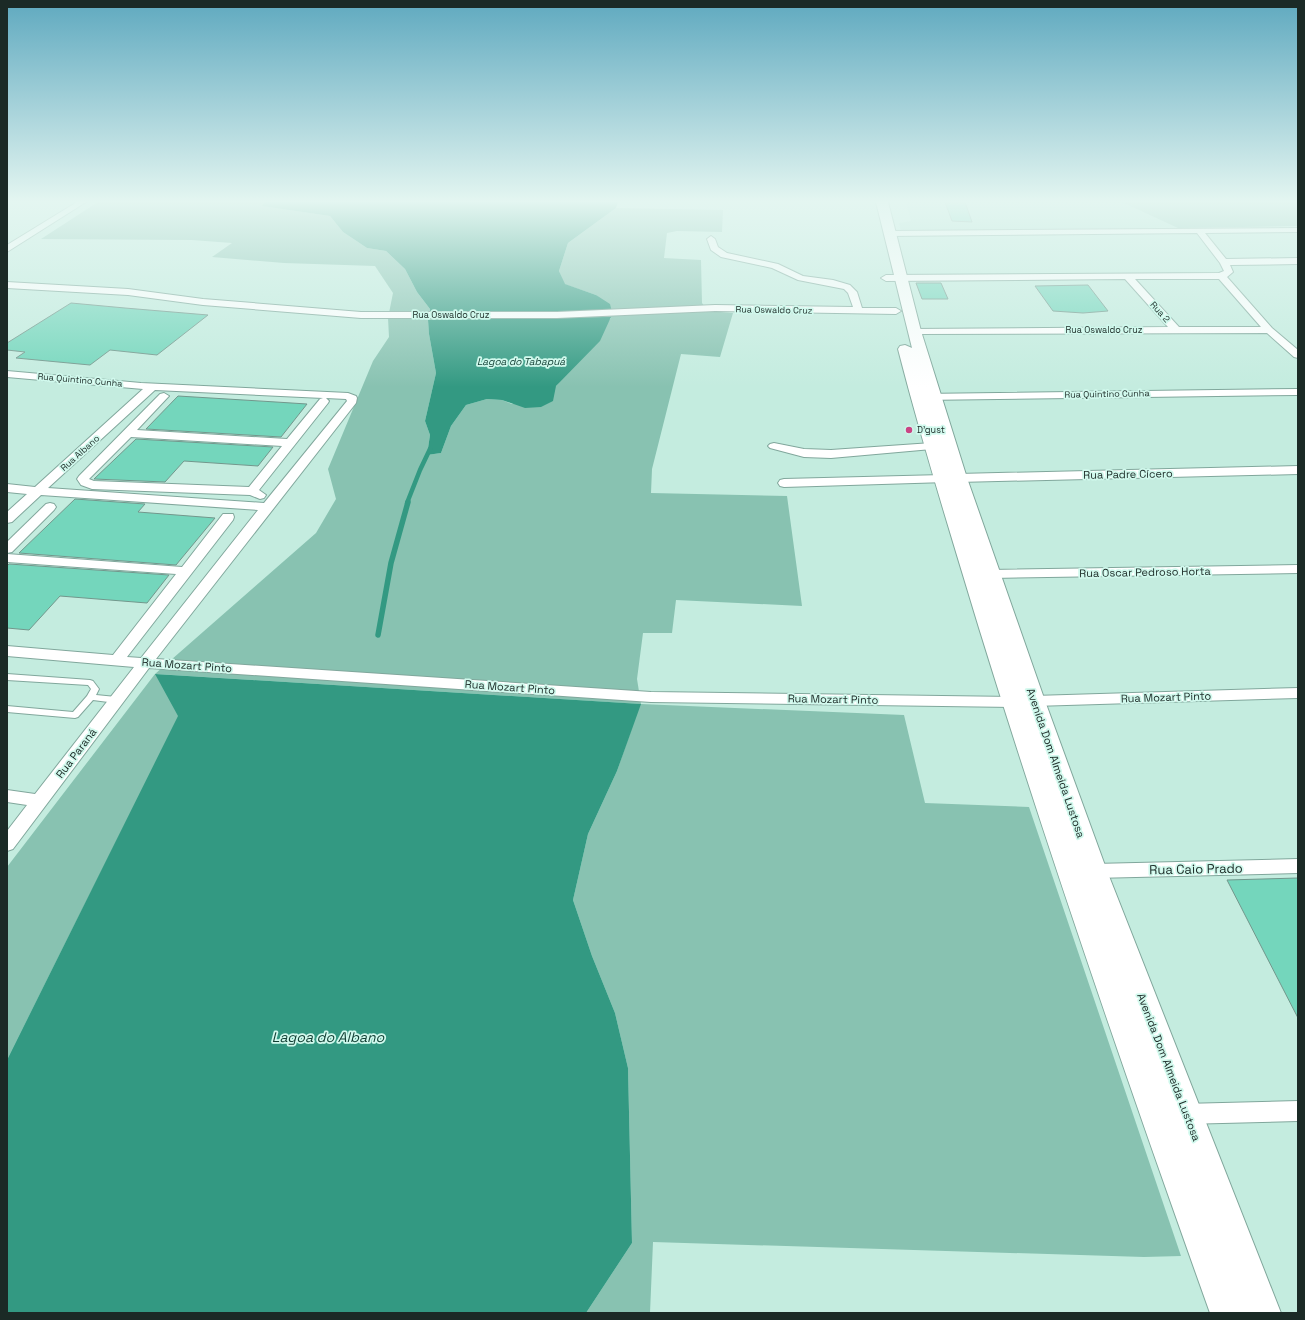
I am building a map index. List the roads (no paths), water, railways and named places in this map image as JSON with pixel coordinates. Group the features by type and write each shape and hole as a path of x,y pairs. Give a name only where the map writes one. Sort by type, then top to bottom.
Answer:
{"main road":[{"name":"Avenida Dom Almeida Lustosa","path":"888,264 914,331 932,446 950,478 991,574 1024,701"},
{"name":"Avenida Dom Almeida Lustosa","path":"892,264 896,311 1043,759 1156,1116 1228,1313"},
{"name":"Avenida Dom Almeida Lustosa","path":"1043,759 1094,871 1263,1313"}],"street":[{"path":"768,264 801,278 833,283 847,287 852,292 859,311"},
{"path":"893,278 1221,276 1229,272 1225,264"},
{"path":"1221,276 1269,330 1293,346 1298,355"},
{"name":"Rua 2","path":"1128,277 1176,330"},
{"name":"Rua Oswaldo Cruz","path":"7,285 128,292 203,302 361,315 557,315 715,308 896,311"},
{"name":"Rua Oswaldo Cruz","path":"914,331 1269,330"},
{"name":"Rua Quintino Cunha","path":"7,374 153,386 348,396 352,398 352,401 269,504"},
{"name":"Rua Albano","path":"7,519 153,386"},
{"name":"Rua Quintino Cunha","path":"925,397 1298,392"},
{"path":"164,396 83,479 85,482 92,485 252,491 269,504"},
{"path":"252,491 324,401"},
{"path":"128,433 291,443"},
{"path":"774,446 804,453 831,454 932,446"},
{"name":"Rua Padre Cícero","path":"784,483 1298,470"},
{"path":"7,488 269,504"},
{"name":"Rua Paraná","path":"7,844 116,700 269,504"},
{"path":"7,549 50,507"},
{"path":"117,660 228,517"},
{"path":"7,558 186,571"},
{"name":"Rua Oscar Pedroso Horta","path":"991,574 1298,569"},
{"name":"Rua Mozart Pinto","path":"7,651 146,663 651,697 1024,701 1298,693"},
{"path":"7,796 40,801"},
{"name":"Rua Caio Prado","path":"1094,871 1298,866"},
{"path":"1156,1116 1298,1111"}],"lane":[{"path":"7,677 90,683 95,689 91,697 75,715 7,709"},
{"path":"91,697 116,700"}],"water":[{"path":"399,264 561,264 559,271 565,284 596,295 610,304 612,312 430,313 430,309 417,292 405,269"},
{"name":"Lagoa do Tabapuá","path":"611,317 600,341 556,386 553,401 541,407 525,408 502,400 487,399 466,405 451,426 441,453 427,455 430,435 425,421 436,373 428,320"},
{"name":"Lagoa do Albano","path":"155,674 641,704 617,771 588,834 573,900 592,956 615,1013 628,1068 632,1243 586,1313 7,1313 7,1060 178,716"}],"waterway":[{"path":"407,503 430,449"},
{"path":"378,635 391,563 408,502"}],"place":[{"name":"D'gust","path":"909,430"}]}
